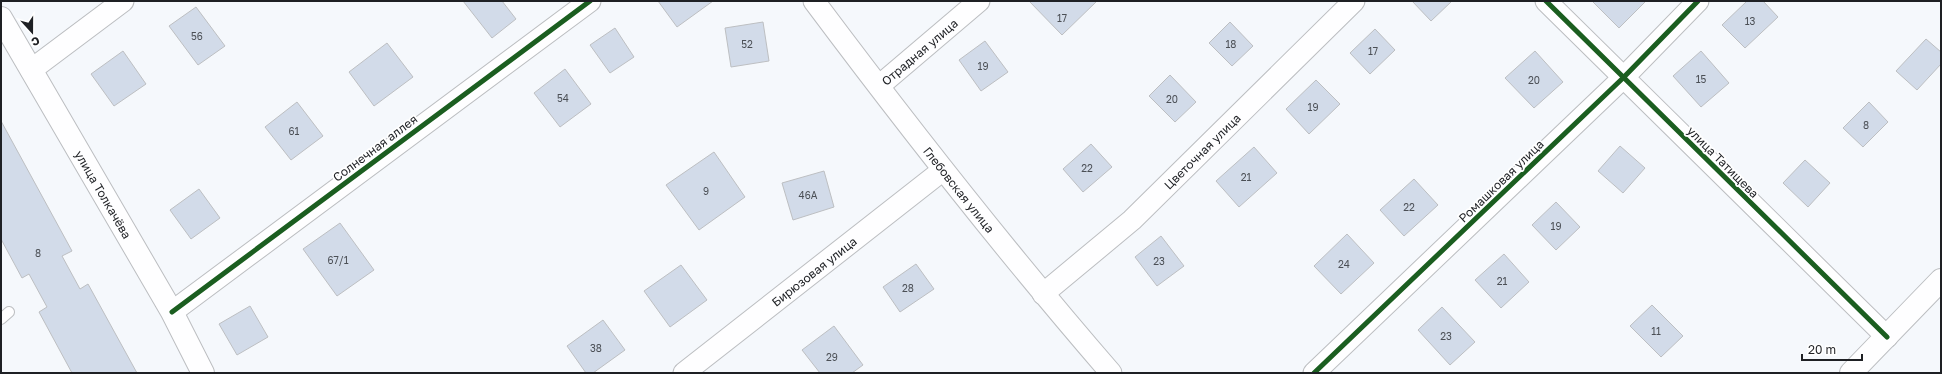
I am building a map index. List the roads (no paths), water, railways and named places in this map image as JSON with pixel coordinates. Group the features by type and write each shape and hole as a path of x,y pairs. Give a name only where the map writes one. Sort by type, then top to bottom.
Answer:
{"street":[{"path":"31,70 123,1"},
{"name":"Солнечная аллея","path":"172,312 590,1"},
{"name":"Глебовская улица","path":"814,1 943,170 1043,294 1111,373"},
{"name":"Отрадная улица","path":"878,86 979,1"},
{"name":"Цветочная улица","path":"1043,294 1132,220 1354,1"},
{"name":"улица Татищева","path":"1546,1 1886,337"},
{"name":"Ромашковая улица","path":"1314,373 1623,78 1698,1"},
{"name":"улица Толкачёва","path":"1,18 172,312 203,373"},
{"name":"Бирюзовая улица","path":"684,373 943,170"},
{"path":"1861,370 1886,337 1941,280"}]}
